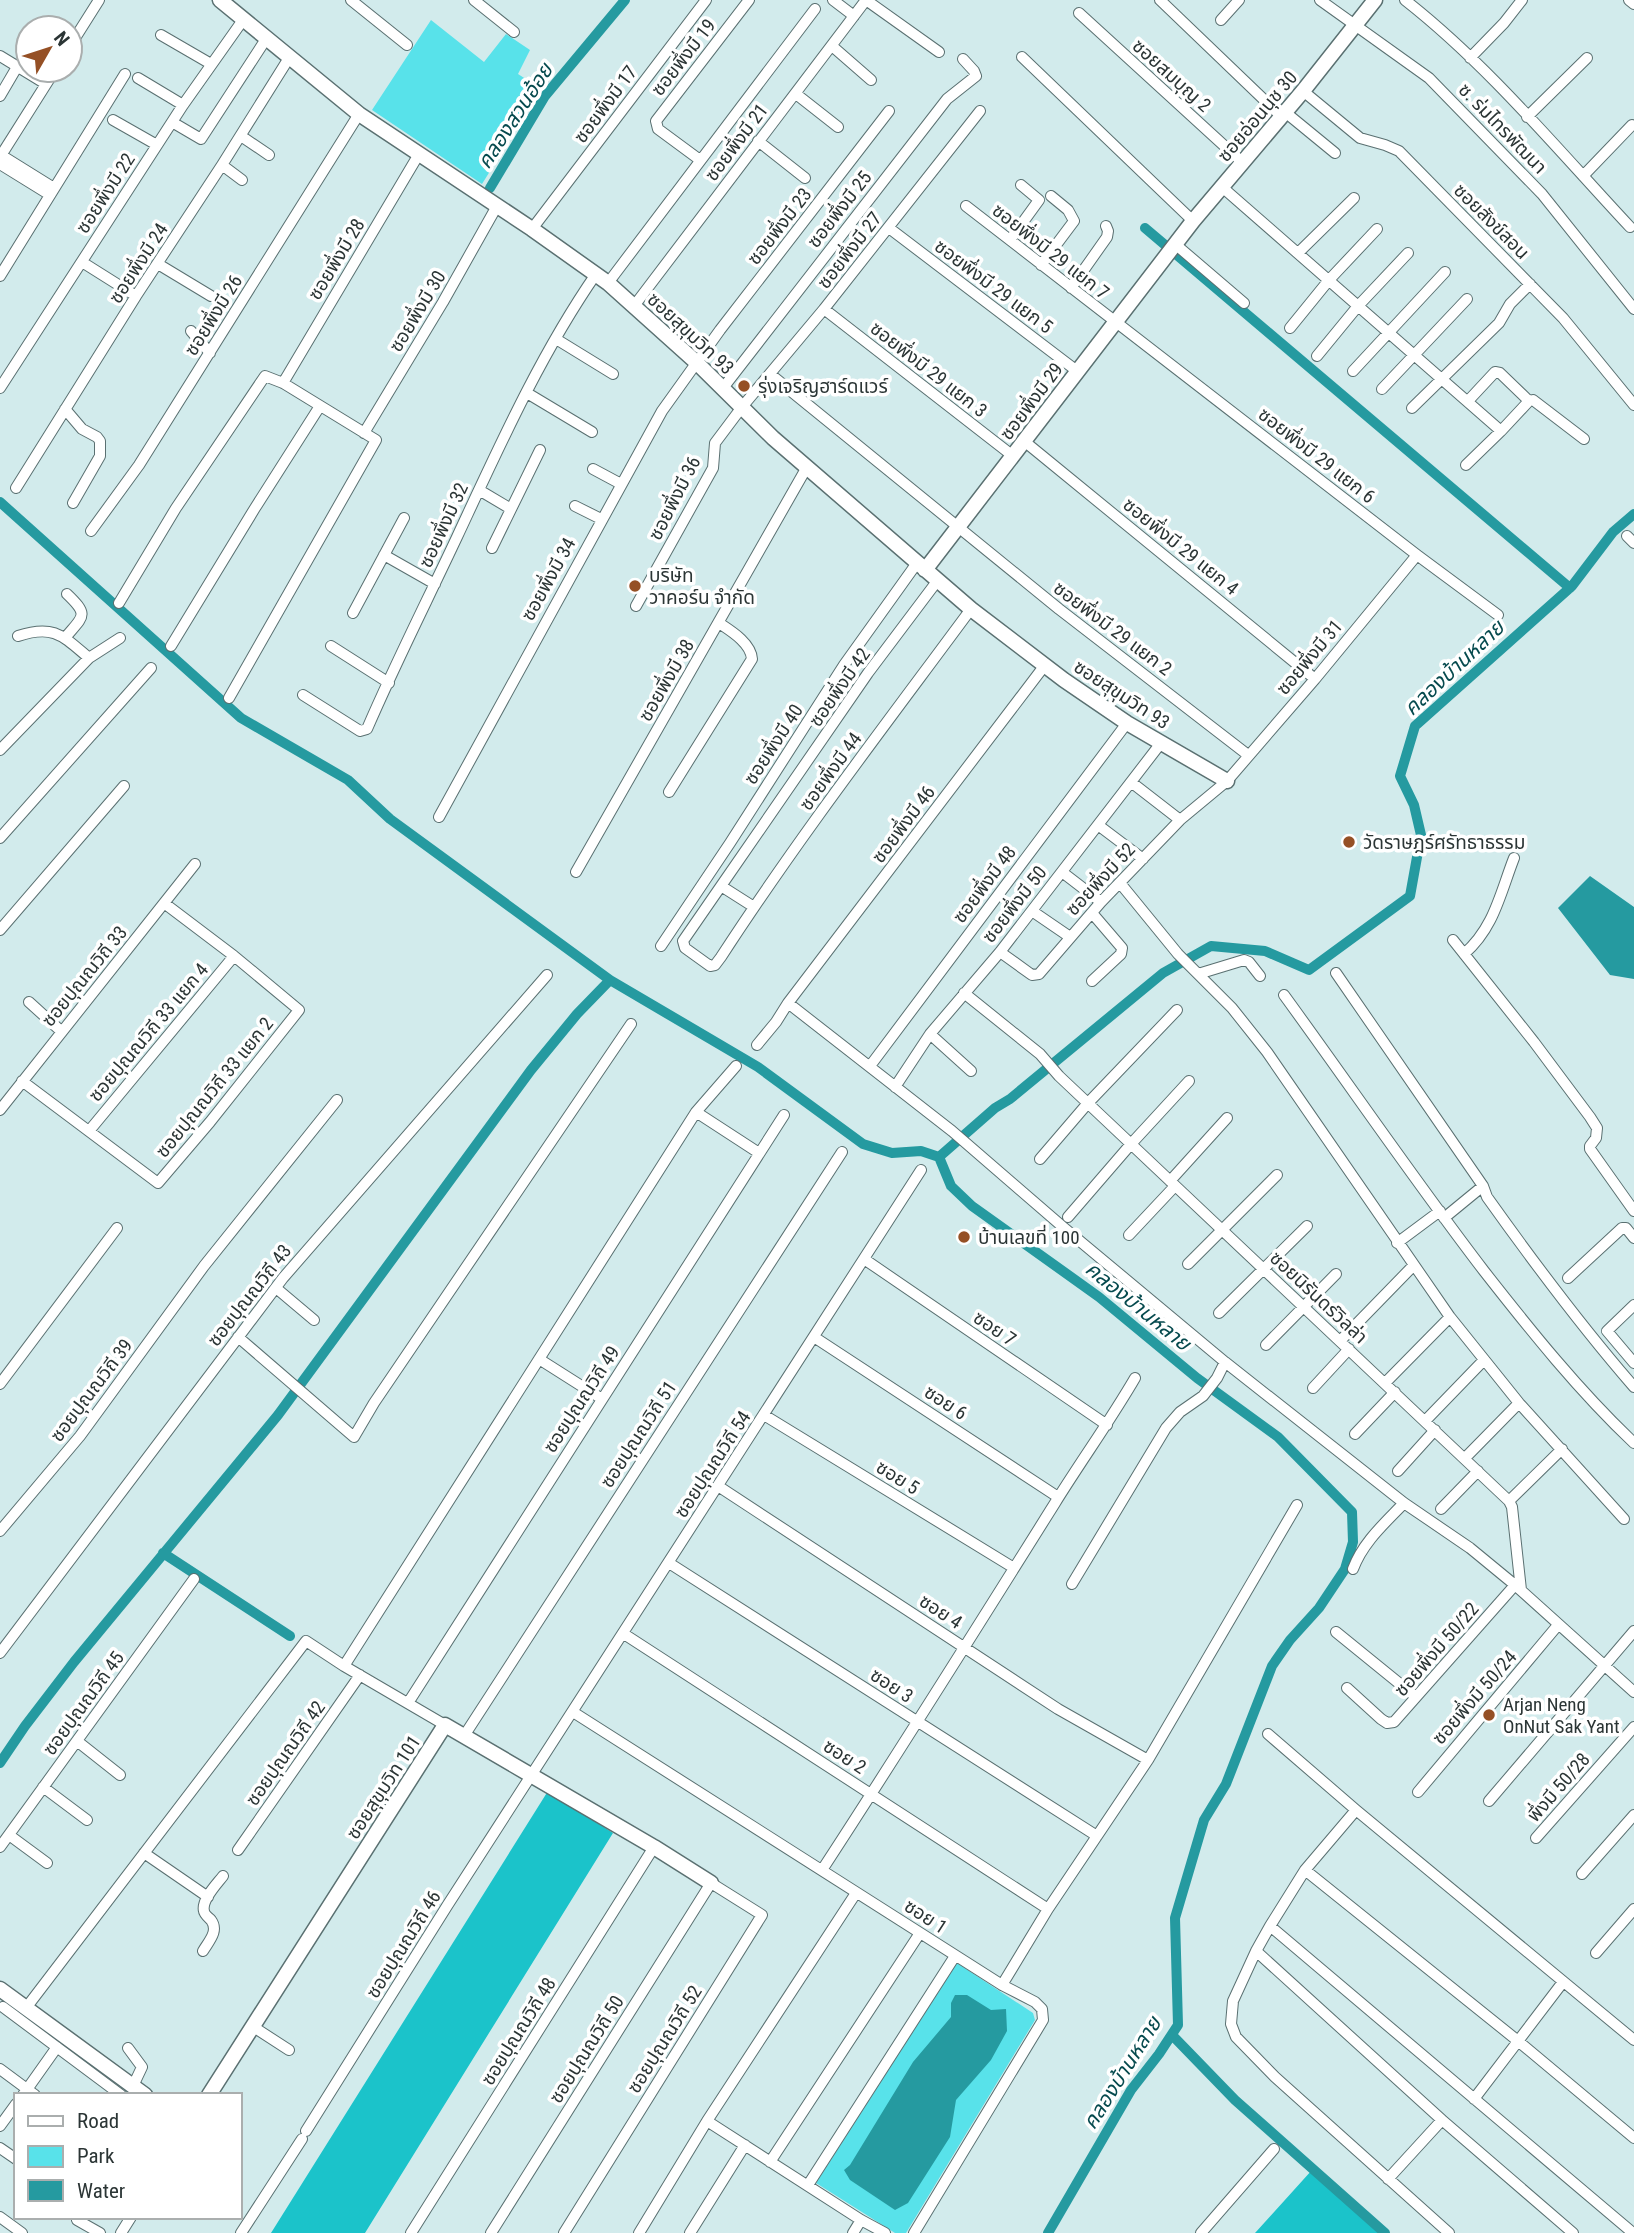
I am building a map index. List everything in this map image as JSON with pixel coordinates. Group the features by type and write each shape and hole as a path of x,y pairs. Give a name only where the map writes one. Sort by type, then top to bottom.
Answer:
{"street":[{"path":"84,24 99,0"},
{"name":"ซอยสุขุมวิท 93","path":"220,0 359,114 533,229 602,279 635,306 807,467 971,610 1127,723 1227,781"},
{"path":"351,0 407,45"},
{"path":"474,0 514,32"},
{"name":"ซอยพึ่งมี 17","path":"533,229 706,0"},
{"name":"ซอยพึ่งมี 19","path":"700,160 658,129 656,121 749,0"},
{"path":"833,0 854,16"},
{"path":"866,0 939,52"},
{"name":"ซอยพึ่งมี 21","path":"635,306 866,0"},
{"path":"1160,0 1283,114 1335,153"},
{"path":"1221,20 1239,0"},
{"name":"ซ. ร่มไทรพัฒนา","path":"1320,0 1429,78 1542,194 1634,309"},
{"name":"ซอยอ่อนนุช 30","path":"1172,248 1375,0"},
{"path":"1405,0 1432,21 1470,58 1630,227"},
{"path":"1470,58 1522,0"},
{"path":"1629,0 1634,4"},
{"path":"602,279 700,160 816,9"},
{"name":"ซอยสมบุญ 2","path":"1079,13 1242,162"},
{"name":"ซอยพึ่งมี 22","path":"0,387 183,105 243,20"},
{"path":"161,36 211,64"},
{"path":"172,122 201,139 266,39"},
{"path":"832,46 871,80"},
{"path":"1021,57 1193,221"},
{"name":"ซอยพึ่งมี 24","path":"16,488 289,58"},
{"path":"1527,117 1587,58"},
{"name":"ซอยพึ่งมี 25","path":"723,388 947,99 976,76 963,59"},
{"path":"0,96 14,72"},
{"path":"0,276 125,74"},
{"path":"138,78 183,105"},
{"path":"46,85 0,159 52,192"},
{"name":"ซอยสังข์สอน","path":"1303,91 1366,142 1385,145 1399,152 1563,318 1634,405"},
{"path":"796,94 838,127"},
{"name":"ซอยพึ่งมี 23","path":"696,362 889,111"},
{"name":"ซอยพึ่งมี 27","path":"742,407 824,309 980,111"},
{"name":"ซอยพึ่งมี 26","path":"91,531 139,465 359,114"},
{"path":"113,120 157,145"},
{"path":"1583,176 1632,125"},
{"path":"241,136 269,155"},
{"path":"758,141 805,178"},
{"name":"ซอยพึ่งมี 28","path":"283,383 419,154"},
{"path":"222,165 242,180"},
{"path":"1010,240 1039,200 1021,185"},
{"path":"1222,187 1500,431"},
{"path":"1041,265 1074,220 1068,210 1051,196"},
{"path":"1297,253 1354,198"},
{"name":"ซอยพึ่งมี 30","path":"364,433 497,206"},
{"name":"ซอยพึ่งมี 29 แยก 7","path":"966,206 1115,322"},
{"path":"1072,288 1107,237 1106,226"},
{"name":"ซอยพึ่งมี 29 แยก 5","path":"889,228 1077,372"},
{"path":"1290,328 1329,280 1377,229"},
{"path":"1172,248 1244,303"},
{"name":"ซอยพึ่งมี 29","path":"921,566 957,528 1172,248"},
{"path":"1317,356 1358,306 1408,253"},
{"path":"82,262 136,296"},
{"path":"158,264 211,296"},
{"path":"1353,371 1445,272"},
{"name":"ซอยพึ่งมี 32","path":"303,695 360,732 365,731 527,393 575,305 602,279"},
{"path":"1412,408 1499,323 1510,304 1530,284"},
{"path":"1382,389 1467,299"},
{"name":"ซอยพึ่งมี 29 แยก 3","path":"824,309 1013,456"},
{"name":"ซอยพึ่งมี 29 แยก 6","path":"1115,322 1498,615"},
{"path":"191,331 210,353"},
{"path":"556,339 613,374"},
{"name":"ซอยพึ่งมี 34","path":"439,817 662,411 696,362"},
{"path":"1468,401 1495,372 1500,373 1529,401"},
{"name":"ซอยพึ่งมี 29 แยก 2","path":"771,374 957,528 1248,755"},
{"path":"119,603 176,508 261,380 268,376 283,383 376,440 229,698"},
{"path":"527,393 592,432"},
{"path":"1466,465 1529,401 1536,400 1584,439"},
{"path":"171,646 320,406"},
{"name":"ซอยพึ่งมี 36","path":"636,606 713,468 715,443 742,407"},
{"path":"65,409 82,429 97,437 101,449 100,456 73,503"},
{"name":"ซอยพึ่งมี 29 แยก 4","path":"1024,440 1315,679"},
{"path":"492,548 540,450"},
{"name":"ซอยพึ่งมี 38","path":"576,873 807,467"},
{"path":"593,469 621,484"},
{"path":"479,490 511,509"},
{"path":"575,506 601,519"},
{"path":"353,612 404,518"},
{"path":"384,555 435,584"},
{"name":"ซอยพึ่งมี 31","path":"1227,781 1417,555"},
{"name":"ซอยพึ่งมี 40","path":"661,946 844,665 921,566"},
{"name":"ซอยพึ่งมี 42","path":"721,957 715,965 710,966 685,948 683,943 868,673 938,580"},
{"path":"65,638 81,618 82,612 67,594"},
{"name":"ซอยพึ่งมี 44","path":"721,957 754,907 971,610"},
{"path":"669,792 752,659 752,653 741,640 719,623"},
{"path":"18,636 39,630 51,631 65,638 89,658"},
{"path":"0,750 89,658 120,638"},
{"path":"331,646 389,682"},
{"name":"ซอยพึ่งมี 46","path":"757,1045 1045,665"},
{"path":"0,838 151,668"},
{"name":"ซอยพึ่งมี 48","path":"870,1066 1127,723"},
{"name":"ซอยพึ่งมี 50","path":"895,1087 930,1034 1000,952 1161,743"},
{"name":"ซอยพึ่งมี 52","path":"1000,952 1035,976 1039,974 1101,902 1180,820 1227,781"},
{"path":"1131,782 1180,820"},
{"path":"0,930 124,786"},
{"path":"1098,825 1143,859"},
{"path":"1464,954 1478,942 1489,926 1514,858"},
{"name":"ซอยปุณณวิถี 33","path":"0,1110 195,864"},
{"path":"1062,872 1101,902"},
{"path":"1120,883 1178,954 1232,1008 1267,1052 1413,1266 1484,1360 1624,1519"},
{"path":"721,886 754,907"},
{"name":"ซอยปุณณวิถี 33 แยก 4","path":"164,904 234,956 299,1010"},
{"path":"1032,911 1070,937"},
{"path":"1092,913 1122,948 1121,954 1093,981"},
{"path":"1453,940 1534,1042 1597,1128 1597,1138 1590,1149 1634,1211"},
{"name":"ซอยปุณณวิถี 33 แยก 4","path":"89,1131 234,956"},
{"path":"1198,974 1244,960 1249,962 1260,976"},
{"path":"1336,973 1483,1186 1487,1197 1550,1285 1634,1387"},
{"name":"ซอยปุณณวิถี 43","path":"0,1653 276,1288 547,975"},
{"name":"ซอยนิรันดร์วิลล่า","path":"964,993 1040,1054 1059,1076 1508,1501"},
{"path":"1284,995 1442,1215 1538,1340 1613,1424 1634,1443"},
{"path":"30,1002 62,1032"},
{"path":"788,1003 952,1131 1225,1362 1404,1503 1470,1548 1634,1692"},
{"name":"ซอยปุณณวิถี 33 แยก 2","path":"22,1081 158,1183 299,1010"},
{"path":"1040,1159 1088,1103 1177,1010"},
{"path":"238,1337 354,1437 382,1391 631,1024"},
{"path":"930,1034 971,1071"},
{"path":"344,1666 696,1112 736,1066"},
{"path":"1068,1217 1189,1081"},
{"name":"ซอยปุณณวิถี 39","path":"0,1531 80,1436 204,1266 337,1100"},
{"path":"696,1112 760,1153"},
{"name":"ซอยปุณณวิถี 49","path":"408,1703 784,1115"},
{"path":"1129,1235 1227,1118"},
{"name":"ซอยปุณณวิถี 51","path":"464,1736 842,1152"},
{"name":"ซอยปุณณวิถี 54","path":"532,1777 921,1170"},
{"path":"1188,1264 1277,1175"},
{"path":"1398,1242 1483,1186"},
{"path":"1219,1313 1307,1227"},
{"path":"0,1384 117,1228"},
{"path":"1568,1278 1622,1228 1626,1228 1634,1238"},
{"name":"ซอย 7","path":"864,1259 1107,1425"},
{"path":"1340,1341 1413,1266"},
{"path":"1266,1345 1336,1274"},
{"path":"276,1288 314,1320"},
{"path":"1634,1305 1607,1331 1634,1363"},
{"path":"1385,1383 1450,1317"},
{"name":"ซอย 6","path":"814,1337 1058,1497"},
{"path":"1313,1388 1349,1349"},
{"path":"539,1359 602,1399"},
{"path":"1425,1421 1484,1360"},
{"path":"1072,1584 1166,1428 1180,1412 1203,1396 1225,1362"},
{"path":"822,1870 1135,1378"},
{"path":"1355,1434 1395,1392"},
{"path":"1465,1458 1520,1402"},
{"name":"ซอย 5","path":"764,1415 1014,1568"},
{"path":"1398,1471 1435,1430"},
{"path":"1518,1588 1513,1507 1508,1501 1562,1449"},
{"path":"1441,1509 1478,1471"},
{"name":"ซอย 4","path":"718,1486 1058,1709 1148,1760"},
{"path":"1353,1569 1370,1539 1404,1503"},
{"path":"1002,1985 1048,1909 1148,1760 1297,1505"},
{"name":"ซอย 3","path":"669,1563 1097,1836"},
{"name":"ซอยปุณณวิถี 45","path":"0,1847 194,1579"},
{"name":"ซอยพึ่งมี 50/22","path":"1347,1688 1387,1723 1394,1722 1518,1588"},
{"name":"ซอยพึ่งมี 50/24","path":"1418,1792 1558,1625"},
{"path":"1489,1801 1634,1631"},
{"path":"1336,1632 1416,1697"},
{"name":"ซอย 2","path":"624,1633 1048,1909"},
{"path":"26,2008 306,1641 445,1725"},
{"name":"ซอยปุณณวิถี 42","path":"238,1850 360,1675"},
{"name":"ซอย 1","path":"573,1712 1042,2009 1042,2020 914,2233"},
{"name":"ซอยสุขุมวิท 101","path":"210,2093 445,1725 711,1883"},
{"name":"พึ่งมี 50/28","path":"1536,1838 1634,1727"},
{"path":"1268,1734 1634,2040"},
{"path":"77,1741 121,1775"},
{"name":"ซอยปุณณวิถี 46","path":"241,2233 439,1918 532,1777"},
{"path":"43,1787 87,1820"},
{"path":"1356,1810 1305,1870 1270,1926 1233,2001 1231,2024 1237,2037 1275,2077 1449,2233"},
{"path":"1582,1874 1634,1815"},
{"path":"9,1835 47,1863"},
{"name":"ซอยปุณณวิถี 48","path":"411,2233 654,1847"},
{"path":"144,1853 208,1897"},
{"path":"1305,1870 1634,2138"},
{"path":"203,1951 214,1933 214,1923 203,1909 223,1875"},
{"name":"ซอยปุณณวิถี 50","path":"491,2233 711,1883"},
{"name":"ซอยปุณณวิถี 52","path":"564,2233 762,1915 711,1883"},
{"path":"639,2233 707,2121 856,1893"},
{"path":"1596,1952 1634,1909"},
{"path":"1270,1926 1633,2233"},
{"path":"770,2162 920,1933"},
{"path":"1256,1951 1442,2120 1573,2233"},
{"path":"807,2185 955,1956"},
{"path":"1474,2099 1563,1982"},
{"path":"0,1989 127,2090"},
{"path":"3,2007 57,2048 127,2090"},
{"path":"252,2026 289,2050"},
{"path":"0,2069 28,2093 57,2048"},
{"path":"127,2090 142,2067 128,2048"},
{"path":"0,2126 14,2107"},
{"path":"1388,2179 1442,2120"},
{"path":"707,2121 885,2233"},
{"path":"690,2233 745,2145"},
{"path":"1201,2233 1274,2149"},
{"path":"0,2217 22,2233"},
{"path":"77,2220 100,2233"},
{"path":"853,2233 861,2220"}],"green space":[{"path":"431,20 484,62 506,34 530,50 518,74 541,89 482,184 372,110"},
{"path":"957,1963 1033,2013 1035,2020 906,2233 895,2233 816,2183"}],"shaded area":[{"path":"548,1791 613,1833 365,2233 271,2233"},
{"path":"1312,2170 1381,2233 1255,2233"}],"water":[{"path":"1590,876 1634,907 1634,979 1610,975 1558,908"},
{"path":"955,1995 967,1995 991,2010 1006,2009 1007,2031 991,2060 956,2100 950,2137 908,2203 895,2210 850,2180 844,2170 850,2165 913,2062 951,2017 951,2003"}],"waterway":[{"name":"คลองสวนอ้อย","path":"490,188 545,96 625,0"},
{"path":"1145,228 1570,588"},
{"path":"0,502 241,718 348,780 390,819 610,980 758,1067 863,1144 892,1153 921,1151 939,1157"},
{"name":"คลองบ้านหลาย","path":"1048,2233 1131,2090 1178,2025 1175,1918 1204,1820 1226,1784 1272,1666 1290,1640 1319,1608 1345,1569 1353,1542 1352,1512 1278,1437 1197,1378 1099,1297 972,1206 951,1186 939,1157 995,1108 1010,1099 1163,973 1211,946 1265,951 1309,970 1410,896 1421,835 1414,805 1400,776 1415,726 1572,586 1613,532 1634,514"},
{"path":"0,1763 74,1662 278,1415 531,1070 577,1014 610,980"},
{"path":"163,1553 290,1636"},
{"path":"1172,2035 1235,2100 1385,2233"}],"place":[{"name":"รุ่งเจริญฮาร์ดแวร์","path":"744,386"},
{"name":"บริษัท วาคอร์น จำกัด","path":"635,586"},
{"name":"วัดราษฎร์ศรัทธาธรรม","path":"1349,842"},
{"name":"บ้านเลขที่ 100","path":"964,1237"},
{"name":"Arjan Neng OnNut Sak Yant","path":"1489,1715"}]}
